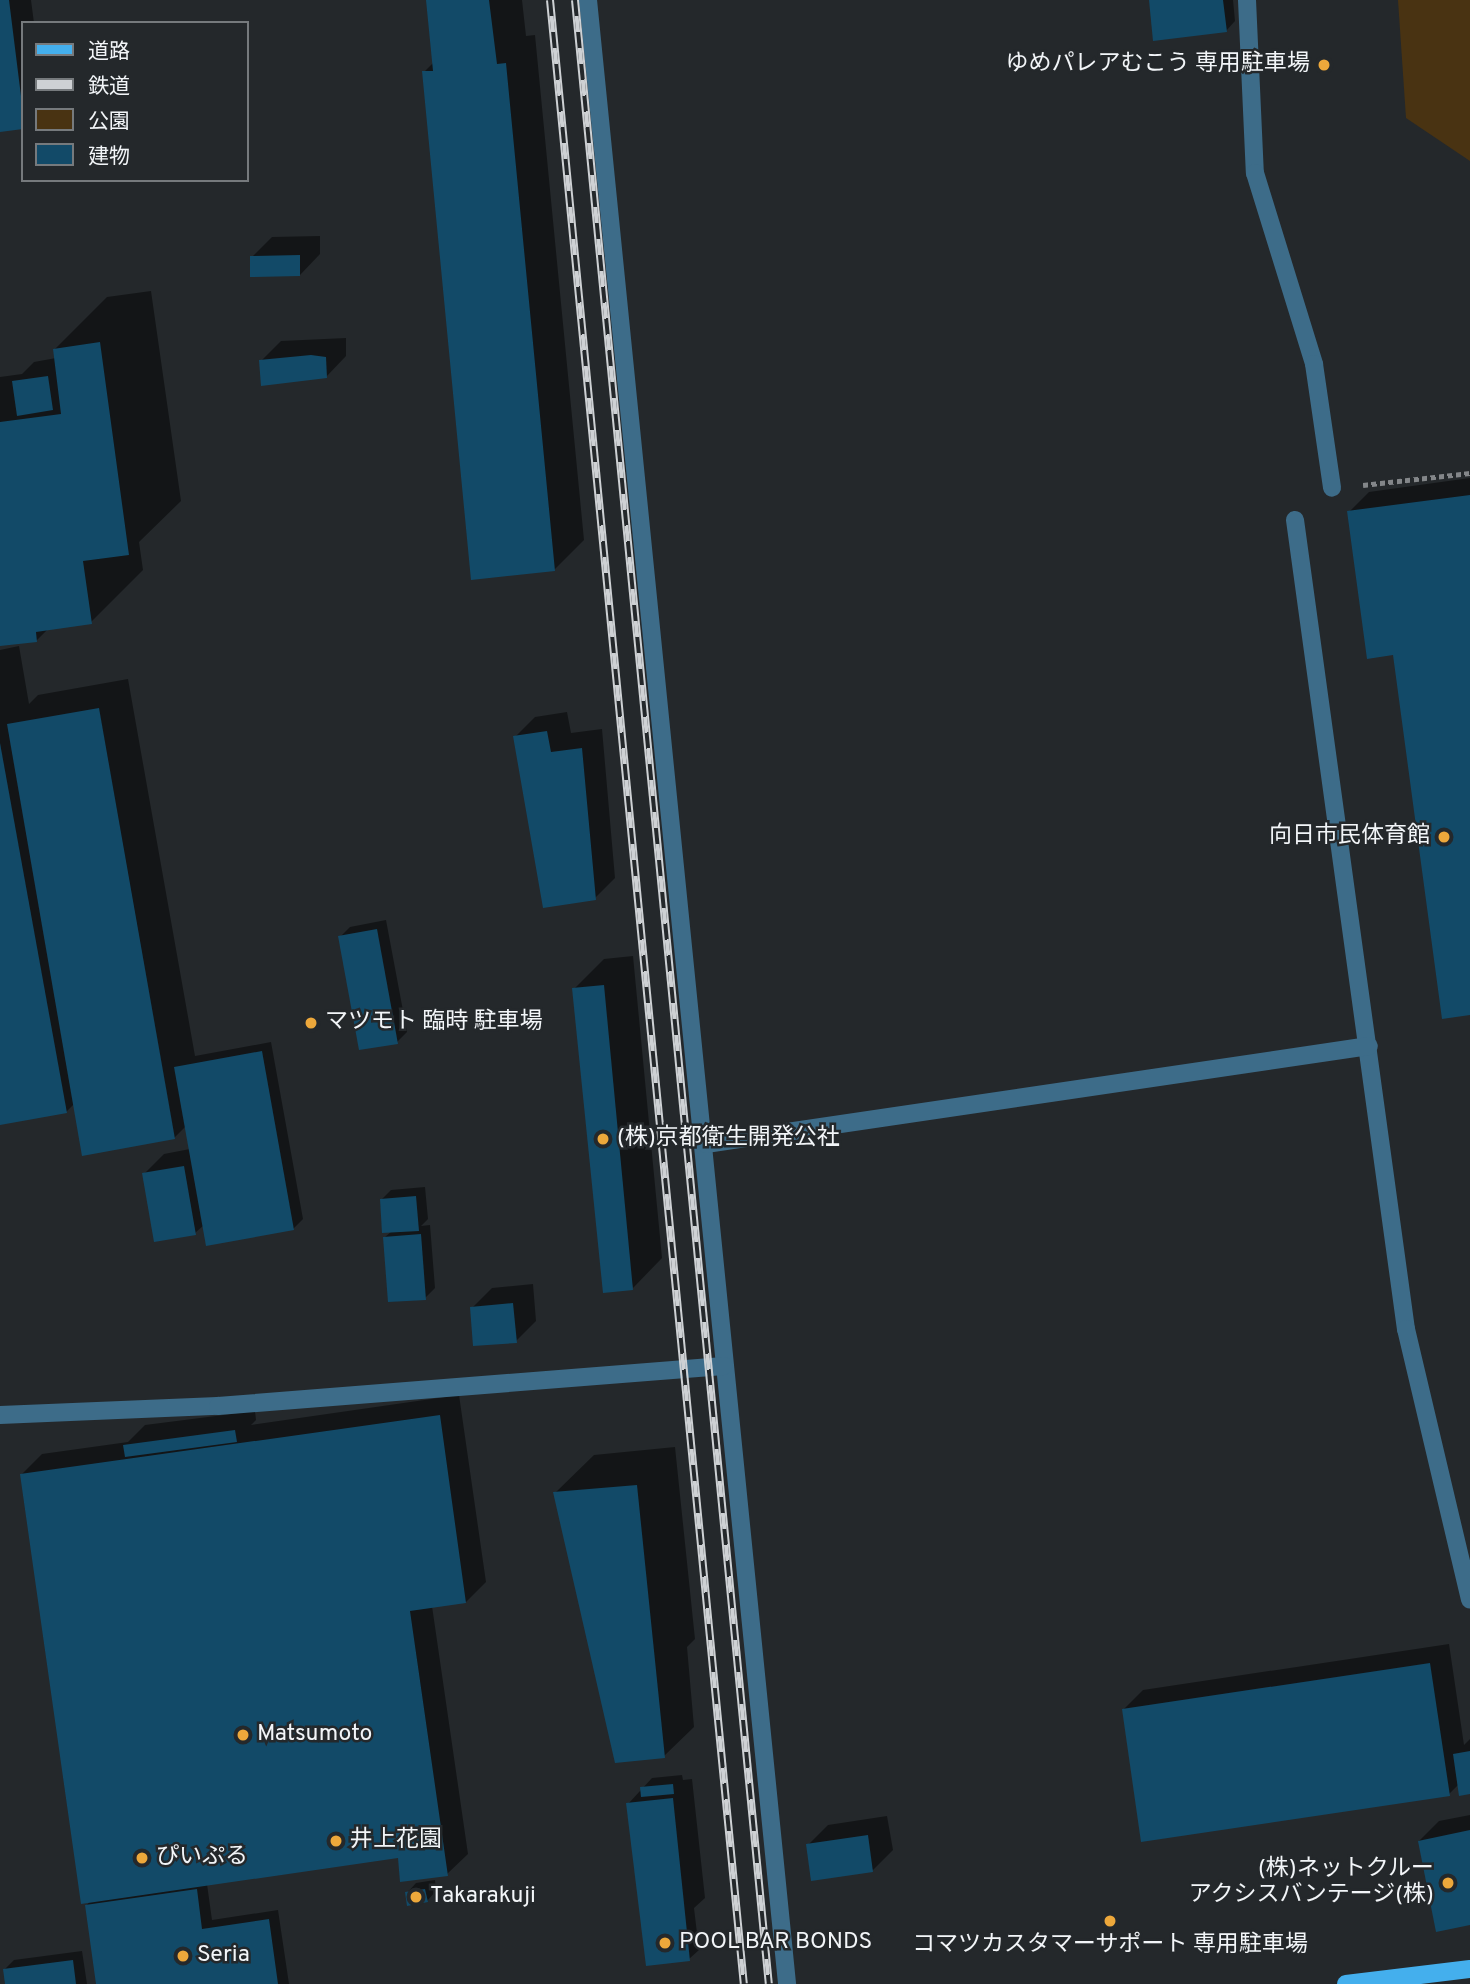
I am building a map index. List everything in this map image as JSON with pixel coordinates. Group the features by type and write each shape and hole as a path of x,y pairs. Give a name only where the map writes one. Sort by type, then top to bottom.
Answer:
{"main road":[{"path":"1346,1984 1470,1969"}],"street":[{"path":"588,0 706,1144 723,1366 787,1984"},
{"path":"1247,0 1255,173 1314,364 1332,488"},
{"path":"1295,520 1406,1329 1470,1601"},
{"path":"706,1144 1368,1046"},
{"path":"0,1415 218,1406 723,1366"}],"path":[{"path":"1332,488 1470,473"}],"green space":[{"path":"1398,0 1470,0 1470,161 1406,118"}],"building":[{"path":"0,0 9,0 21,96 21,129 0,132"},
{"path":"426,0 489,0 497,64 506,63 555,571 471,580 422,71 433,71"},
{"path":"1149,0 1223,0 1227,32 1153,41"},
{"path":"300,255 300,276 250,277 250,256"},
{"path":"100,342 129,555 83,561 92,624 36,632 37,642 0,646 0,422 61,414 53,349"},
{"path":"311,355 326,357 327,378 261,386 259,360"},
{"path":"48,376 53,410 17,416 12,381"},
{"name":"向日市民体育館","path":"1470,495 1470,1015 1442,1019 1393,655 1367,659 1347,511"},
{"path":"99,708 175,1139 82,1156 7,724"},
{"path":"547,731 551,752 582,748 596,900 543,908 513,736"},
{"path":"0,743 67,1113 0,1125"},
{"path":"377,929 398,1044 359,1050 338,936"},
{"name":"(株)京都衛生開発公社","path":"604,985 633,1290 603,1293 572,988"},
{"path":"262,1051 294,1230 206,1246 174,1067"},
{"path":"184,1166 196,1235 154,1242 142,1173"},
{"path":"416,1196 419,1231 382,1233 380,1199"},
{"path":"421,1234 426,1300 388,1302 383,1237"},
{"path":"513,1303 517,1343 473,1346 470,1307"},
{"name":"Matsumoto","path":"440,1415 466,1603 410,1611 448,1876 400,1882 398,1858 81,1904 20,1474"},
{"path":"235,1430 237,1442 125,1457 123,1445"},
{"path":"637,1485 665,1758 615,1763 553,1492"},
{"path":"1430,1663 1450,1796 1141,1842 1122,1709"},
{"path":"1470,1751 1470,1794 1459,1796 1453,1754"},
{"path":"673,1784 674,1794 641,1797 640,1787"},
{"path":"673,1798 690,1961 646,1966 626,1803"},
{"name":"(株)ネットクルー アクシスバンテージ(株)","path":"1470,1830 1470,1925 1436,1932 1418,1841"},
{"path":"868,1835 873,1872 811,1881 806,1844"},
{"name":"Seria","path":"197,1889 202,1929 269,1919 278,1984 96,1984 85,1905"},
{"name":"Takarakuji","path":"425,1889 428,1902 407,1906 405,1892"},
{"path":"73,1960 76,1984 5,1984 3,1969"}],"railway":[{"path":"550,0 744,1984"},
{"path":"575,0 769,1984"}],"place":[{"name":"ゆめパレアむこう 専用駐車場","path":"1324,65"},
{"name":"向日市民体育館","path":"1444,837"},
{"name":"マツモト 臨時 駐車場","path":"311,1023"},
{"name":"(株)京都衛生開発公社","path":"603,1139"},
{"name":"Matsumoto","path":"243,1735"},
{"name":"井上花園","path":"336,1841"},
{"name":"ぴいぷる","path":"142,1858"},
{"name":"(株)ネットクルー アクシスバンテージ(株)","path":"1448,1883"},
{"name":"Takarakuji","path":"416,1897"},
{"name":"コマツカスタマーサポート 専用駐車場","path":"1110,1921"},
{"name":"POOL BAR BONDS","path":"665,1943"},
{"name":"Seria","path":"183,1956"}]}
